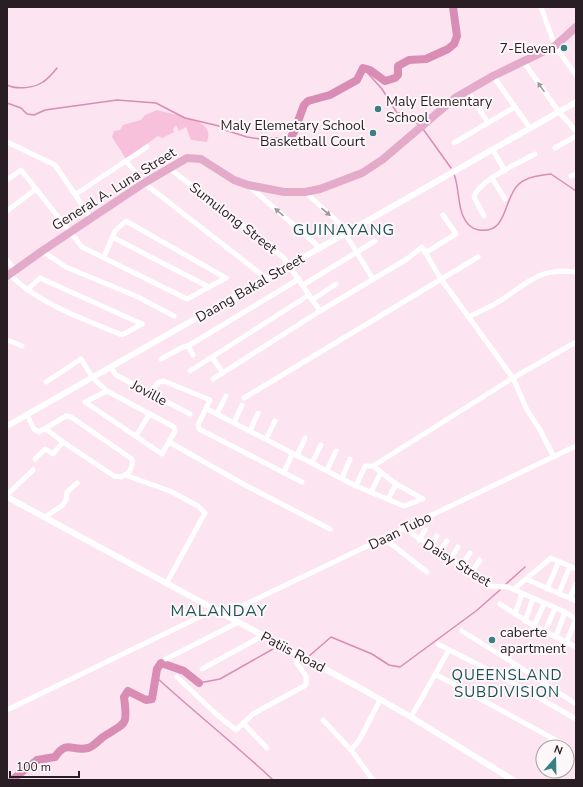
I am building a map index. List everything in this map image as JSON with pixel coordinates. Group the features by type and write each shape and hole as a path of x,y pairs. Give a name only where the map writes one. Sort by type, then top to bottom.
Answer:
{"main road":[{"name":"General A. Luna Street","path":"10,273 144,183 187,158 201,159 234,180 270,190 305,192 325,187 368,171 443,107 467,90 555,46 576,27"}],"street":[{"path":"541,7 555,46 576,74"},
{"path":"523,61 559,112 576,131"},
{"path":"493,76 530,128"},
{"path":"467,90 488,124"},
{"name":"Daang Bakal Street","path":"7,426 111,368 289,264 455,172 576,102"},
{"path":"454,143 515,107"},
{"path":"555,148 576,136"},
{"path":"7,142 55,165 91,218"},
{"path":"76,194 147,147"},
{"path":"493,150 505,171"},
{"path":"484,216 474,197 476,191 492,178 535,154"},
{"path":"126,161 144,183 266,278"},
{"name":"Sumulong Street","path":"169,168 283,257 320,311"},
{"path":"7,180 21,170 82,247 187,299 226,278 126,221 115,231 104,257"},
{"path":"492,178 505,199"},
{"path":"248,185 319,247"},
{"path":"7,211 36,189"},
{"path":"305,192 338,222 355,252 373,279"},
{"path":"425,254 456,234 443,215"},
{"path":"112,237 209,287"},
{"path":"303,285 375,241"},
{"path":"214,379 320,311 406,259 422,247 441,279 513,378 527,410 540,430 554,457"},
{"path":"42,251 66,267 138,297 174,316"},
{"path":"244,398 424,291 478,257"},
{"path":"7,260 10,273 27,290 71,314 122,335 142,324 40,278 27,290"},
{"path":"468,317 499,302 533,278 553,271 576,272"},
{"path":"161,359 183,347 188,346 299,279"},
{"path":"190,371 310,297 336,284"},
{"path":"7,340 22,346"},
{"path":"356,486 365,466 373,466 513,378 576,342"},
{"path":"188,346 193,356"},
{"path":"212,357 223,373"},
{"path":"46,382 81,359 93,378 107,391 175,429 162,454 85,402 107,391"},
{"name":"Joville","path":"111,368 116,375 190,414"},
{"path":"149,393 159,382 166,381 210,400 198,425 199,428 302,482"},
{"path":"217,414 226,396"},
{"path":"234,423 242,405"},
{"path":"207,409 356,486 404,506 423,499 396,484 373,466"},
{"path":"250,430 258,413"},
{"path":"27,415 34,429 39,432 66,416 74,419 132,459 133,464 125,475 121,477 114,476 46,429"},
{"path":"136,436 149,415"},
{"path":"266,439 275,421"},
{"path":"284,473 305,438"},
{"path":"35,459 45,449 53,454 63,442"},
{"path":"169,442 245,485 330,529"},
{"path":"312,463 321,445"},
{"name":"Daan Tubo","path":"223,615 385,539 576,446"},
{"path":"327,470 336,451"},
{"path":"342,478 350,459"},
{"path":"7,496 33,470"},
{"path":"371,492 381,472"},
{"path":"125,475 170,491 198,506 205,513 166,584"},
{"path":"45,517 63,504 66,500 67,492 76,483"},
{"path":"388,499 396,484"},
{"name":"Patiis Road","path":"7,496 411,717 513,780"},
{"name":"Daisy Street","path":"405,529 460,567 495,588 502,585 514,589 544,604 565,612 576,619"},
{"path":"419,540 425,530"},
{"path":"430,547 437,536"},
{"path":"385,539 427,572"},
{"path":"439,553 447,541"},
{"path":"450,560 458,547"},
{"path":"460,567 470,553"},
{"path":"514,589 551,558 576,569"},
{"path":"471,573 480,560"},
{"path":"547,588 559,562"},
{"path":"559,593 570,566"},
{"path":"526,579 576,601"},
{"path":"570,598 576,584"},
{"path":"515,614 522,594"},
{"path":"525,621 533,599"},
{"path":"500,604 525,621 545,632 567,641 576,647"},
{"path":"534,626 544,604"},
{"path":"545,632 555,608"},
{"path":"7,710 214,610"},
{"path":"556,636 565,612"},
{"path":"567,641 576,619"},
{"path":"166,659 237,623"},
{"path":"462,632 515,664 576,704"},
{"path":"202,669 262,636"},
{"path":"438,644 506,679 576,718"},
{"path":"411,717 449,650"},
{"path":"177,678 236,730 242,722 253,714 306,685 306,676 297,663 298,655"},
{"path":"506,679 515,664"},
{"path":"435,674 554,739"},
{"path":"351,750 360,739 380,700"},
{"path":"323,720 351,750 373,780"},
{"path":"242,722 268,748"}],"shaded area":[{"path":"157,110 186,117 200,123 208,132 207,142 191,140 186,127 179,131 176,125 173,129 174,132 162,138 158,136 126,159 112,137 114,131 120,130 123,125 141,120 145,115"}],"waterway":[{"path":"272,141 288,142 294,132 304,105 308,101 330,95 357,80 363,68 370,70 385,81 395,78 398,75 398,66 409,60 426,59 448,49 454,44 457,36 453,7"},
{"path":"7,85 20,88 35,86 47,79 57,68"},
{"path":"363,68 382,89 397,113 406,114 419,125"},
{"path":"7,103 21,108 27,114 34,115 45,110 117,100 156,103 185,118 219,126 225,130 247,137 266,140"},
{"path":"423,129 451,168"},
{"path":"454,174 461,212 469,225 479,230 488,230 495,227 500,222 512,193 524,180 551,174 576,191"},
{"path":"506,584 525,567"},
{"path":"309,657 331,637 372,654 389,665 400,667 476,611 500,590"},
{"path":"199,683 220,679 273,649"},
{"path":"12,780 37,760 55,757 66,747 78,749 90,747 121,726 124,723 126,714 124,697 128,691 146,700 152,699 157,669 161,663 184,671 199,683"},
{"path":"156,677 273,780"}],"place":[{"name":"7-Eleven","path":"564,48"},
{"name":"Maly Elementary School","path":"378,109"},
{"name":"Maly Elemetary School Basketball Court","path":"373,133"},
{"name":"caberte apartment","path":"492,640"}],"district":[{"name":"GUINAYANG","path":"344,230"},
{"name":"MALANDAY","path":"219,611"},
{"name":"QUEENSLAND SUBDIVISION","path":"507,684"}]}
